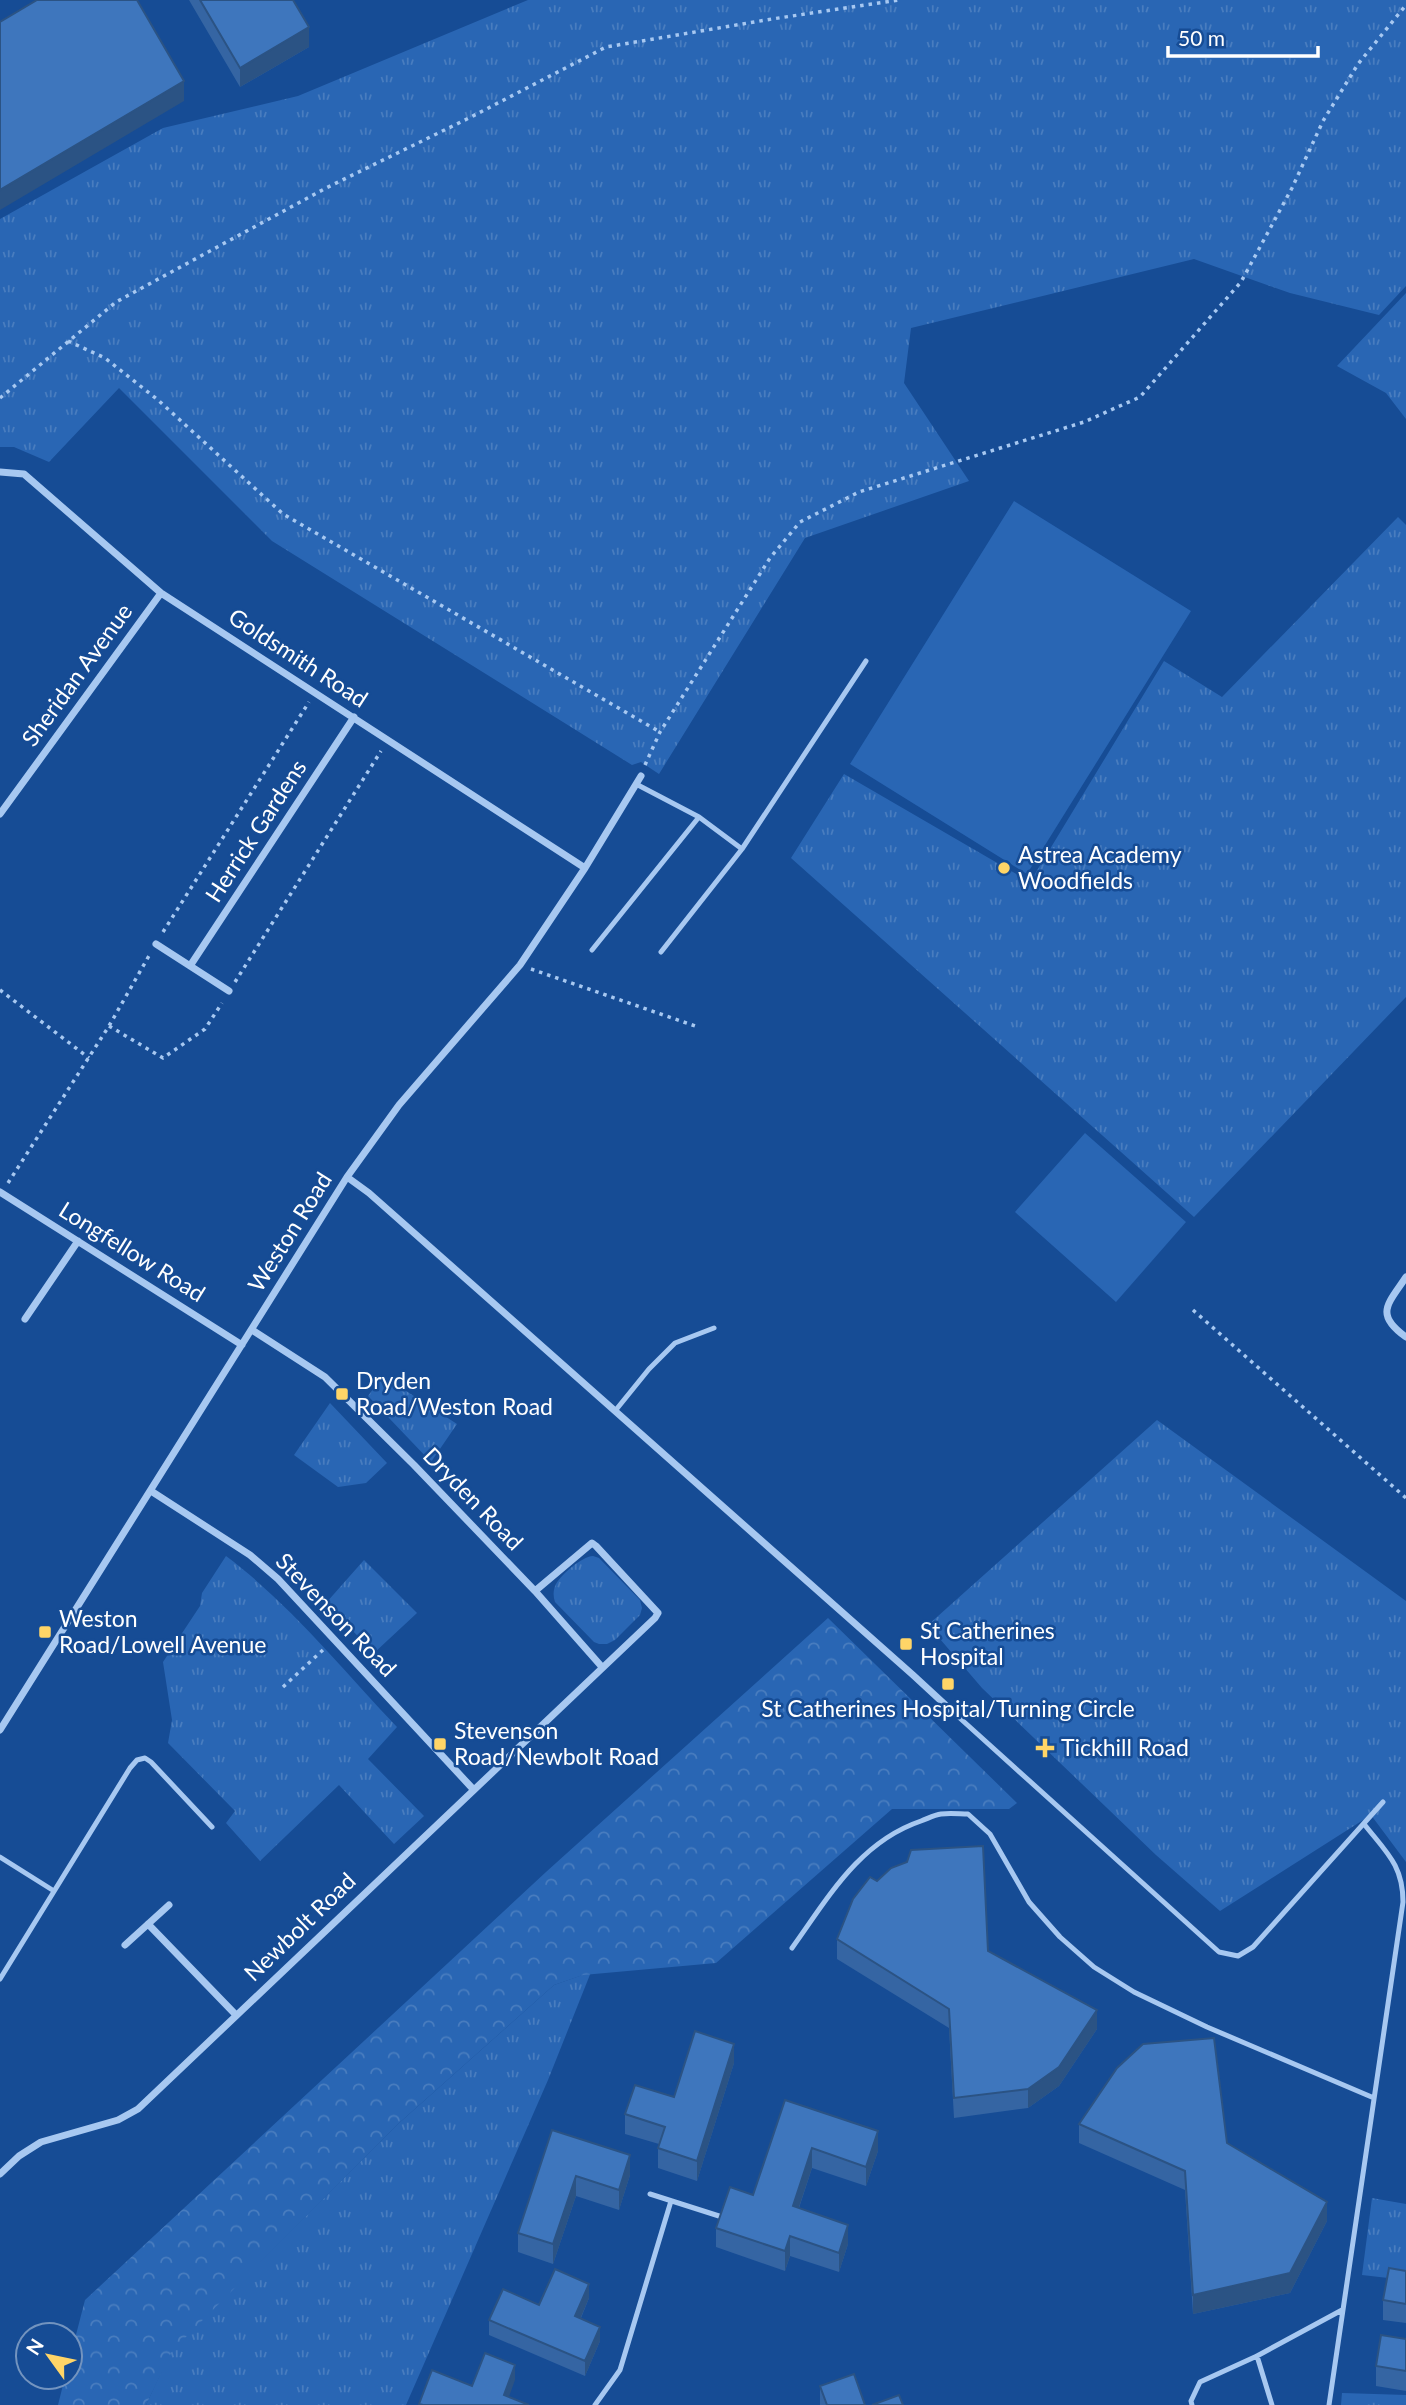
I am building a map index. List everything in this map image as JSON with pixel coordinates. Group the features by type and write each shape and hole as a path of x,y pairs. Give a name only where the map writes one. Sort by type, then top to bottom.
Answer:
{"street":[{"name":"Goldsmith Road","path":"0,472 24,474 160,593 585,868"},
{"name":"Sheridan Avenue","path":"0,814 160,593"},
{"name":"Herrick Gardens","path":"190,966 354,717"},
{"name":"Weston Road","path":"0,1730 346,1177 399,1105 520,965 585,868 641,776"},
{"path":"156,944 229,991"},
{"path":"346,1177 369,1193 952,1711"},
{"name":"Longfellow Road","path":"0,1192 242,1345"},
{"path":"25,1319 78,1241"},
{"path":"1406,1277 1391,1300 1386,1317 1391,1326 1406,1337"},
{"name":"Dryden Road","path":"252,1330 325,1377 535,1591 602,1667"},
{"name":"Stevenson Road","path":"151,1491 250,1555 278,1578 473,1789"},
{"path":"535,1591 592,1543 656,1608 658,1613 655,1618 602,1667"},
{"name":"Newbolt Road","path":"0,2174 19,2156 41,2142 118,2120 138,2109 602,1667"},
{"path":"125,1945 169,1905"},
{"path":"148,1924 236,2015"}],"lane":[{"path":"661,952 742,849 866,661"},
{"path":"636,783 699,817 742,849"},
{"path":"592,950 699,817"},
{"path":"615,1411 649,1369 675,1343 714,1328"},
{"path":"952,1711 1220,1952 1238,1956 1253,1947 1383,1802"},
{"path":"0,1979 137,1760 145,1758 151,1762 212,1827"},
{"path":"792,1948 835,1886 855,1863 875,1846 901,1828 940,1814 968,1814 990,1834 1029,1902 1060,1937 1094,1968 1134,1992 1207,2027 1374,2098"},
{"path":"1329,2405 1403,1902 1402,1882 1395,1864 1364,1824"},
{"path":"0,1857 54,1891"},
{"path":"650,2194 719,2216"},
{"path":"594,2405 620,2370 671,2201"},
{"path":"1192,2405 1191,2401 1200,2382 1257,2356 1342,2310"},
{"path":"1257,2356 1272,2405"}],"path":[{"path":"0,398 116,302 326,188 606,47 899,0"},
{"path":"641,776 660,733 770,558 800,522 859,492 1084,422 1140,397 1241,282 1292,188 1323,121 1357,64 1406,5"},
{"path":"68,341 105,358 147,392 283,514 660,733"},
{"path":"109,1026 163,1058 205,1029 388,739"},
{"path":"520,965 698,1027"},
{"path":"0,990 89,1058"},
{"path":"1193,1310 1406,1498"},
{"path":"283,1687 334,1639"}],"green space":[{"path":"528,0 1406,0 1406,286 1379,315 1290,293 1194,259 911,328 904,383 969,481 805,538 659,774 641,762 632,765 272,541 119,388 49,462 14,447 0,447 0,219 163,128 298,96"},
{"path":"1406,293 1406,419 1386,393 1337,366"},
{"path":"1014,501 1191,611 1027,874 850,764"},
{"path":"1398,517 1406,525 1406,997 1194,1217 791,858 844,774 1030,882 1164,661 1222,697"},
{"path":"1085,1133 1186,1222 1116,1302 1015,1212"},
{"path":"383,1376 457,1424 431,1462 368,1396"},
{"path":"330,1403 387,1463 366,1483 338,1487 294,1455"},
{"path":"1157,1420 1406,1601 1406,1862 1371,1815 1220,1911 1156,1855 982,1688 928,1625"},
{"path":"226,1556 294,1616 397,1727 368,1759 424,1816 394,1844 339,1785 260,1861 226,1823 235,1811 168,1743 172,1720 163,1662 200,1606 202,1593"},
{"path":"593,1556 599,1558 640,1600 642,1608 640,1615 615,1640 607,1644 594,1642 555,1602 554,1597 555,1586 559,1580 578,1563"},
{"path":"364,1560 417,1613 374,1653 326,1603"},
{"path":"828,1618 1017,1803 1009,1809 892,1809 716,1963 583,1975 554,1985 398,2124 172,2351 146,2405 58,2405 62,2391 84,2391 84,2321 80,2321 85,2300 546,1872"},
{"path":"591,1972 548,2080 406,2405 146,2405 171,2351 398,2124 554,1985"},
{"path":"1372,2198 1406,2204 1406,2280 1362,2275"},
{"path":"1342,2393 1406,2395 1406,2405 1341,2405"}],"building":[{"path":"37,0 137,0 184,81 0,190 0,22"},
{"path":"200,0 293,0 309,27 240,68"},
{"path":"983,1846 988,1951 1097,2010 1059,2067 1028,2089 954,2098 949,2009 837,1939 853,1899 870,1877 877,1881 891,1868 907,1862 911,1850"},
{"path":"695,2031 734,2044 697,2161 658,2148 665,2127 625,2114 635,2085 674,2097"},
{"path":"1214,2038 1227,2143 1327,2202 1290,2273 1193,2295 1185,2171 1079,2124 1117,2068 1143,2044"},
{"path":"785,2100 878,2131 866,2167 812,2148 793,2206 848,2225 839,2253 790,2236 785,2251 716,2228 730,2187 753,2195"},
{"path":"552,2130 630,2155 619,2190 576,2176 553,2244 518,2233"},
{"path":"1389,2268 1406,2271 1406,2304 1383,2300"},
{"path":"555,2269 589,2284 575,2316 600,2327 585,2361 489,2320 503,2289 539,2305"},
{"path":"1381,2335 1406,2339 1406,2371 1376,2366"},
{"path":"485,2353 515,2365 504,2395 529,2405 419,2404 432,2370 472,2386"},
{"path":"854,2374 865,2405 827,2405 820,2386"},
{"path":"899,2395 903,2405 872,2405"}],"place":[{"name":"Astrea Academy Woodfields","path":"1004,868"},
{"name":"Dryden Road/Weston Road","path":"342,1394"},
{"name":"Weston Road/Lowell Avenue","path":"45,1632"},
{"name":"St Catherines Hospital","path":"906,1644"},
{"name":"St Catherines Hospital/Turning Circle","path":"948,1684"},
{"name":"Stevenson Road/Newbolt Road","path":"440,1744"},
{"name":"Tickhill Road","path":"1045,1748"}]}
